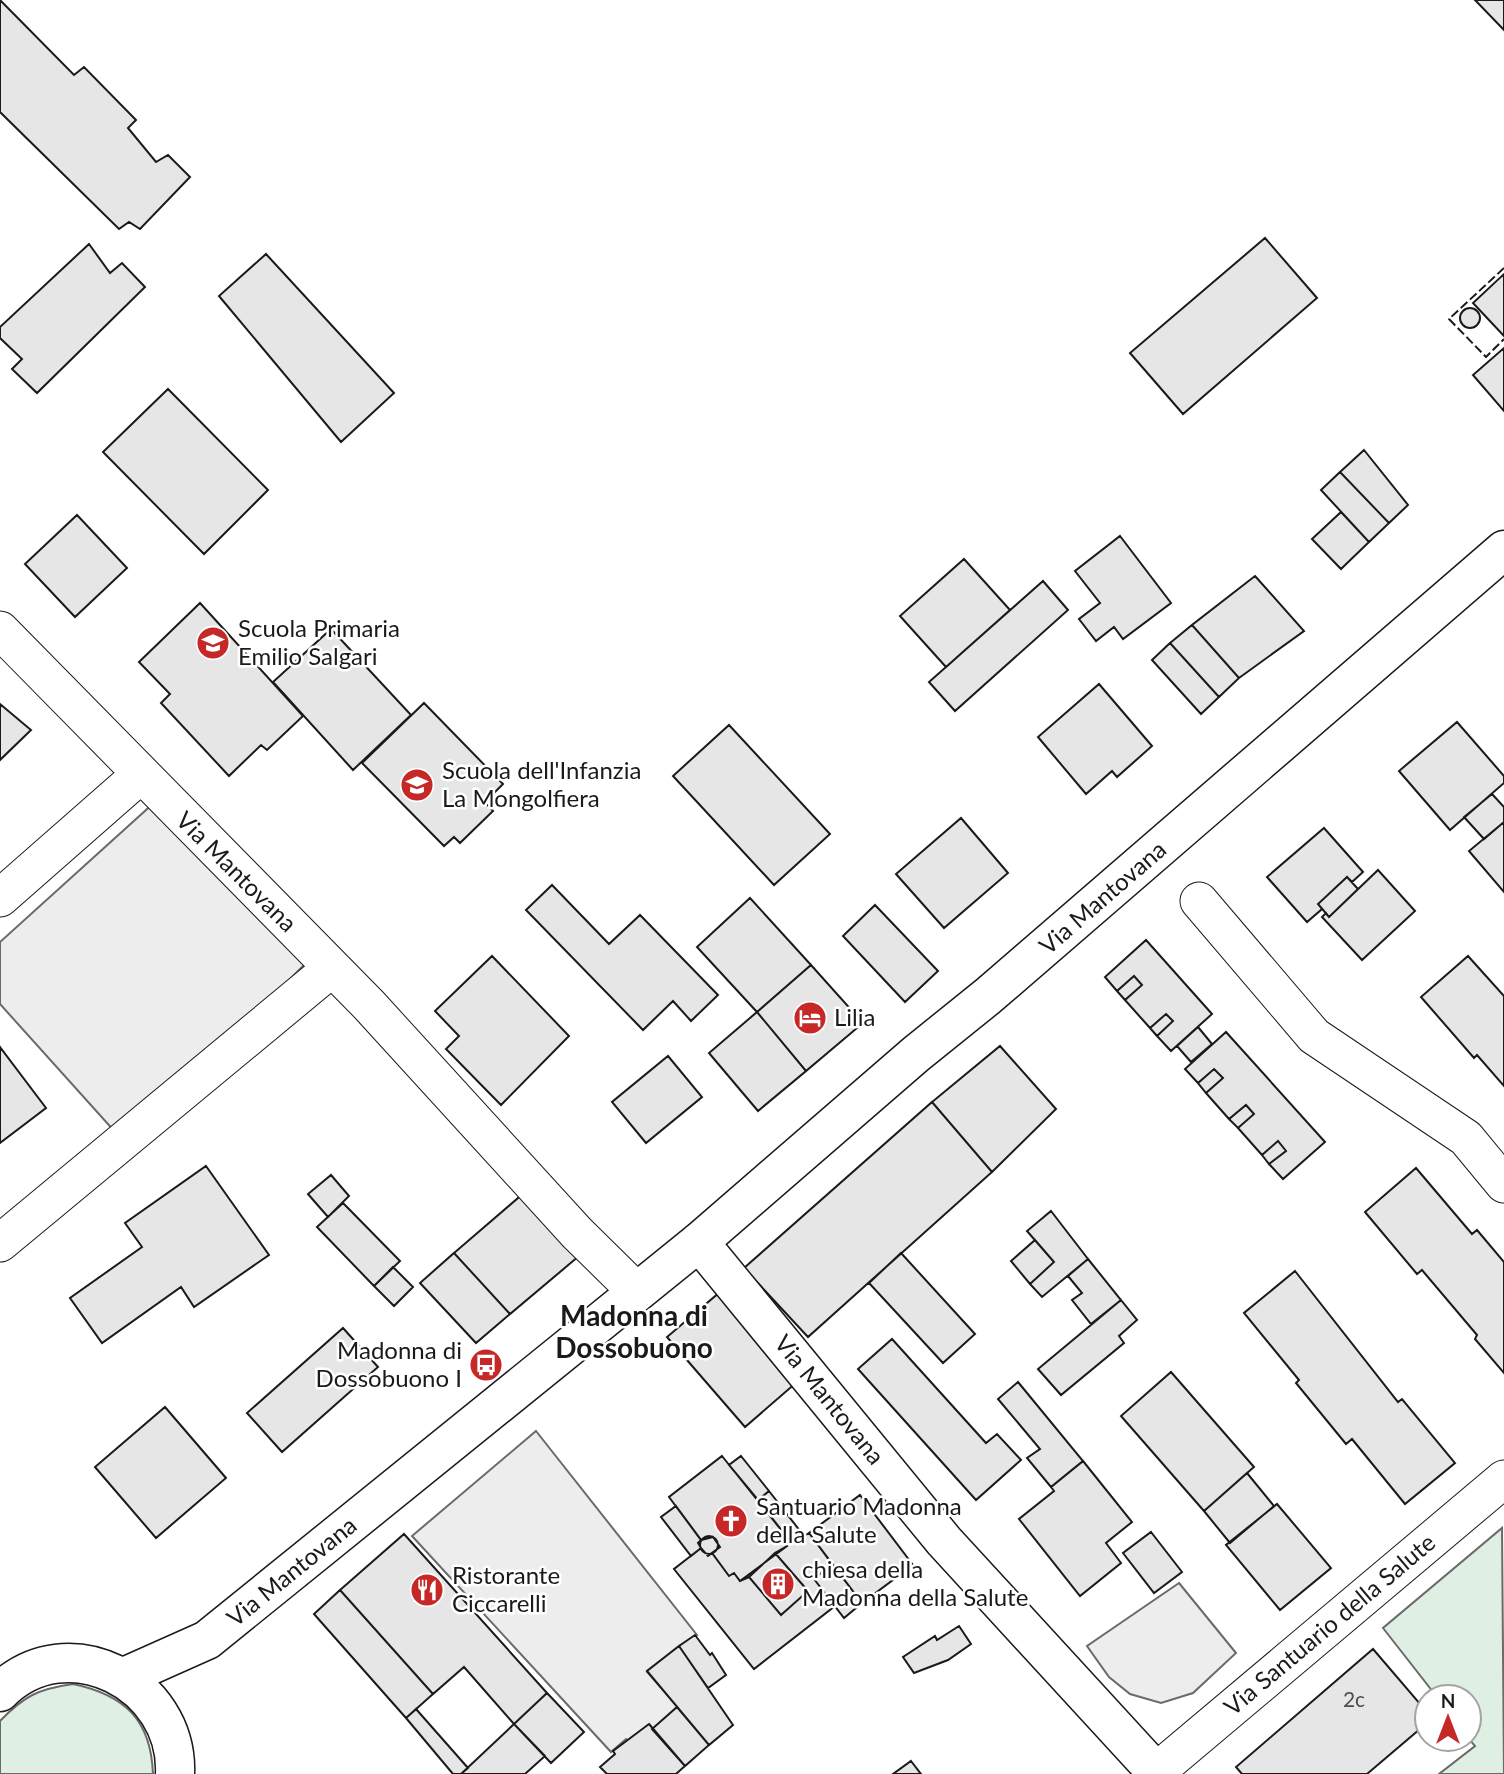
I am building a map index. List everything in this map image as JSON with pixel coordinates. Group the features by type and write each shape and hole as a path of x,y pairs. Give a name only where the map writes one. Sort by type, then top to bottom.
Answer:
{"main road":[{"name":"Via Mantovana","path":"124,1677 207,1640 449,1447 699,1242 916,1054 1100,901 1504,550"},
{"name":"Via Mantovana","path":"699,1242 944,1541 1157,1773"},
{"name":"Via Mantovana","path":"160,1712 207,1640"},
{"path":"0,1692 26,1673 50,1666 75,1664 100,1668 124,1677 144,1692 160,1712 171,1735 175,1774"}],"street":[{"name":"Via Mantovana","path":"0,630 139,775 332,968 576,1233 636,1292"},
{"path":"0,898 139,775"},
{"path":"1199,901 1314,1036 1466,1138 1504,1184"},
{"path":"0,1243 332,968"},
{"name":"Via Santuario della Salute","path":"1157,1773 1504,1479"}],"green space":[{"path":"1502,1528 1504,1774 1439,1774 1466,1753 1483,1753 1483,1683 1426,1683 1383,1628"},
{"path":"73,1684 107,1695 132,1713 147,1739 153,1774 0,1774 0,1721 32,1695"}],"shaded area":[{"path":"156,801 304,965 158,1112 116,1133 0,1004 0,942"},
{"path":"536,1431 697,1635 647,1672 678,1707 653,1729 648,1725 629,1742 626,1739 611,1752 412,1536"},
{"path":"1179,1583 1236,1653 1193,1693 1161,1703 1130,1694 1109,1677 1087,1646"}],"building":[{"path":"0,0 74,75 84,67 136,120 128,128 156,162 168,155 190,177 140,229 129,222 119,229 0,112"},
{"path":"1475,0 1504,0 1504,30"},
{"path":"1265,238 1317,298 1183,414 1130,353"},
{"path":"89,244 110,273 122,263 145,287 37,393 12,369 22,359 0,338 0,327"},
{"path":"266,254 394,393 341,442 219,296"},
{"path":"1504,274 1504,336 1473,303"},
{"path":"1470,308 1477,311 1480,318 1477,325 1470,328 1463,325 1460,318 1463,311"},
{"path":"1504,348 1504,411 1473,375"},
{"path":"168,389 268,490 204,554 103,452"},
{"path":"1364,450 1408,505 1389,523 1340,472"},
{"path":"1340,472 1389,523 1369,542 1321,490"},
{"path":"1341,512 1369,542 1341,569 1312,539"},
{"path":"77,515 127,568 75,617 25,564"},
{"path":"1120,536 1171,603 1123,639 1114,627 1096,641 1079,619 1100,603 1075,571"},
{"path":"964,559 1010,610 946,667 900,616"},
{"path":"1255,576 1304,631 1239,678 1192,625"},
{"path":"1043,581 1068,610 955,711 929,682"},
{"path":"200,603 303,716 267,750 261,745 229,776 161,703 170,694 139,662"},
{"path":"1192,625 1239,678 1219,697 1170,643"},
{"path":"331,629 411,715 353,770 273,682"},
{"path":"1170,643 1219,697 1201,714 1152,660"},
{"path":"1099,684 1152,746 1117,777 1112,771 1086,794 1038,737"},
{"path":"424,703 503,784 485,802 493,811 460,843 454,837 444,846 362,763"},
{"path":"0,704 31,730 0,760"},
{"path":"1457,722 1504,776 1504,783 1450,830 1399,771"},
{"path":"729,725 830,834 774,885 673,776"},
{"path":"1492,794 1504,807 1504,822 1484,839 1464,817"},
{"path":"961,818 1008,873 944,928 896,874"},
{"path":"1504,822 1504,892 1469,851"},
{"path":"1324,828 1363,872 1352,882 1347,877 1318,904 1322,909 1307,922 1267,877"},
{"path":"1378,870 1415,911 1362,960 1322,917 1326,913 1329,917"},
{"path":"1347,877 1358,889 1329,917 1318,904"},
{"path":"552,885 609,944 640,915 718,995 691,1021 673,1001 643,1030 526,910"},
{"path":"750,898 811,965 757,1012 697,947"},
{"path":"875,905 938,971 905,1002 843,936"},
{"path":"1146,940 1212,1014 1171,1051 1157,1036 1173,1021 1166,1014 1150,1028 1125,1000 1142,985 1134,976 1117,991 1105,977"},
{"path":"492,956 569,1036 501,1105 446,1049 459,1036 435,1011"},
{"path":"1468,956 1504,996 1504,1086 1477,1055 1474,1058 1421,997"},
{"name":"Lilia","path":"811,965 863,1023 806,1071 757,1012"},
{"path":"1134,976 1142,985 1125,1000 1117,991"},
{"path":"757,1012 806,1071 758,1111 709,1053"},
{"path":"1166,1014 1173,1021 1157,1036 1150,1028"},
{"path":"1198,1027 1212,1044 1191,1062 1177,1046"},
{"path":"1226,1032 1325,1142 1283,1179 1269,1164 1286,1151 1278,1141 1262,1155 1238,1128 1254,1114 1246,1105 1229,1119 1206,1093 1223,1078 1214,1069 1198,1083 1185,1069"},
{"path":"1000,1046 1056,1109 992,1172 932,1102"},
{"path":"0,1047 46,1108 0,1143"},
{"path":"668,1056 702,1097 646,1143 612,1102"},
{"path":"1214,1069 1223,1078 1206,1093 1198,1083"},
{"path":"932,1102 992,1172 808,1337 744,1268"},
{"path":"1246,1105 1254,1114 1238,1128 1229,1119"},
{"path":"1278,1141 1286,1151 1269,1164 1262,1155"},
{"path":"206,1166 269,1255 194,1307 181,1287 102,1343 70,1298 142,1247 125,1223"},
{"path":"1416,1168 1472,1234 1477,1230 1504,1262 1504,1373 1475,1339 1477,1335 1422,1270 1417,1274 1365,1212"},
{"path":"331,1175 349,1196 328,1217 308,1194"},
{"path":"525,1192 579,1256 510,1314 454,1253"},
{"path":"343,1203 400,1261 374,1286 317,1227"},
{"path":"1051,1211 1088,1259 1042,1297 1030,1284 1054,1262 1027,1231"},
{"path":"1035,1240 1054,1262 1030,1284 1011,1261"},
{"path":"454,1253 510,1314 476,1343 420,1283"},
{"path":"901,1253 975,1334 943,1363 869,1283"},
{"path":"1088,1259 1121,1300 1091,1324 1072,1300 1082,1293 1068,1276"},
{"path":"393,1267 413,1287 394,1306 374,1286"},
{"path":"1295,1271 1398,1402 1402,1399 1455,1463 1405,1504 1352,1439 1346,1444 1296,1383 1299,1380 1244,1313"},
{"path":"720,1292 797,1382 745,1427 667,1337"},
{"path":"1121,1300 1137,1320 1119,1336 1124,1343 1061,1395 1038,1369"},
{"path":"343,1328 378,1367 282,1452 247,1413"},
{"path":"892,1339 986,1443 997,1434 1021,1460 976,1500 858,1369"},
{"path":"1171,1372 1254,1467 1204,1511 1121,1416"},
{"path":"1018,1382 1083,1461 1051,1487 1027,1458 1040,1449 998,1399"},
{"path":"165,1407 226,1478 156,1538 95,1467"},
{"name":"Santuario Madonna della Salute","path":"722,1456 786,1536 782,1539 787,1546 740,1581 734,1573 729,1576 712,1553 720,1547 713,1537 701,1540 669,1497"},
{"path":"741,1456 769,1491 758,1500 729,1465"},
{"path":"1083,1461 1132,1522 1106,1543 1121,1563 1080,1596 1019,1519 1054,1491 1051,1487"},
{"path":"1247,1473 1274,1506 1230,1543 1204,1511"},
{"path":"769,1491 804,1536 809,1533 832,1564 814,1579 835,1606 754,1669 674,1569 701,1548 708,1556 712,1553 729,1576 734,1573 740,1581 749,1577 781,1615 808,1591 775,1553 787,1546 782,1539 786,1536 758,1500"},
{"path":"860,1495 913,1565 862,1603 809,1533"},
{"path":"1277,1504 1331,1568 1280,1610 1226,1545"},
{"path":"676,1506 701,1540 698,1543 701,1548 691,1556 661,1517"},
{"path":"1151,1532 1182,1572 1154,1593 1123,1553"},
{"path":"404,1534 547,1693 514,1724 464,1667 433,1694 340,1590"},
{"path":"709,1536 715,1539 718,1545 715,1551 709,1554 703,1551 700,1545 703,1539"},
{"name":"chiesa della Madonna della Salute","path":"775,1553 808,1591 781,1615 749,1577"},
{"path":"832,1564 862,1603 844,1618 814,1579"},
{"path":"340,1590 433,1694 406,1718 314,1614"},
{"path":"959,1626 971,1644 948,1660 914,1673 903,1657 935,1636 937,1640"},
{"path":"695,1635 710,1655 712,1653 726,1675 708,1688 679,1646"},
{"path":"679,1646 733,1725 709,1745 647,1671"},
{"path":"1373,1649 1413,1696 1413,1735 1367,1774 1242,1774 1236,1767"},
{"path":"547,1693 584,1732 551,1763 514,1724"},
{"path":"677,1707 709,1745 685,1766 652,1729"},
{"path":"416,1709 468,1768 461,1774 453,1774 406,1718"},
{"path":"514,1724 545,1756 525,1774 461,1774"},
{"path":"649,1724 685,1766 676,1774 607,1774 600,1767 615,1754 613,1751"},
{"path":"911,1761 921,1774 893,1774"}],"fence":[{"path":"1504,268 1449,319 1486,357 1504,339"}],"place":[{"name":"Scuola Primaria Emilio Salgari","path":"213,643"},
{"name":"Scuola dell'Infanzia La Mongolfiera","path":"417,785"},
{"name":"Lilia","path":"810,1018"},
{"name":"Madonna di Dossobuono I","path":"486,1365"},
{"name":"Santuario Madonna della Salute","path":"731,1521"},
{"name":"chiesa della Madonna della Salute","path":"778,1584"},
{"name":"Ristorante Ciccarelli","path":"427,1590"}],"district":[{"name":"Madonna di Dossobuono","path":"634,1332"}]}
